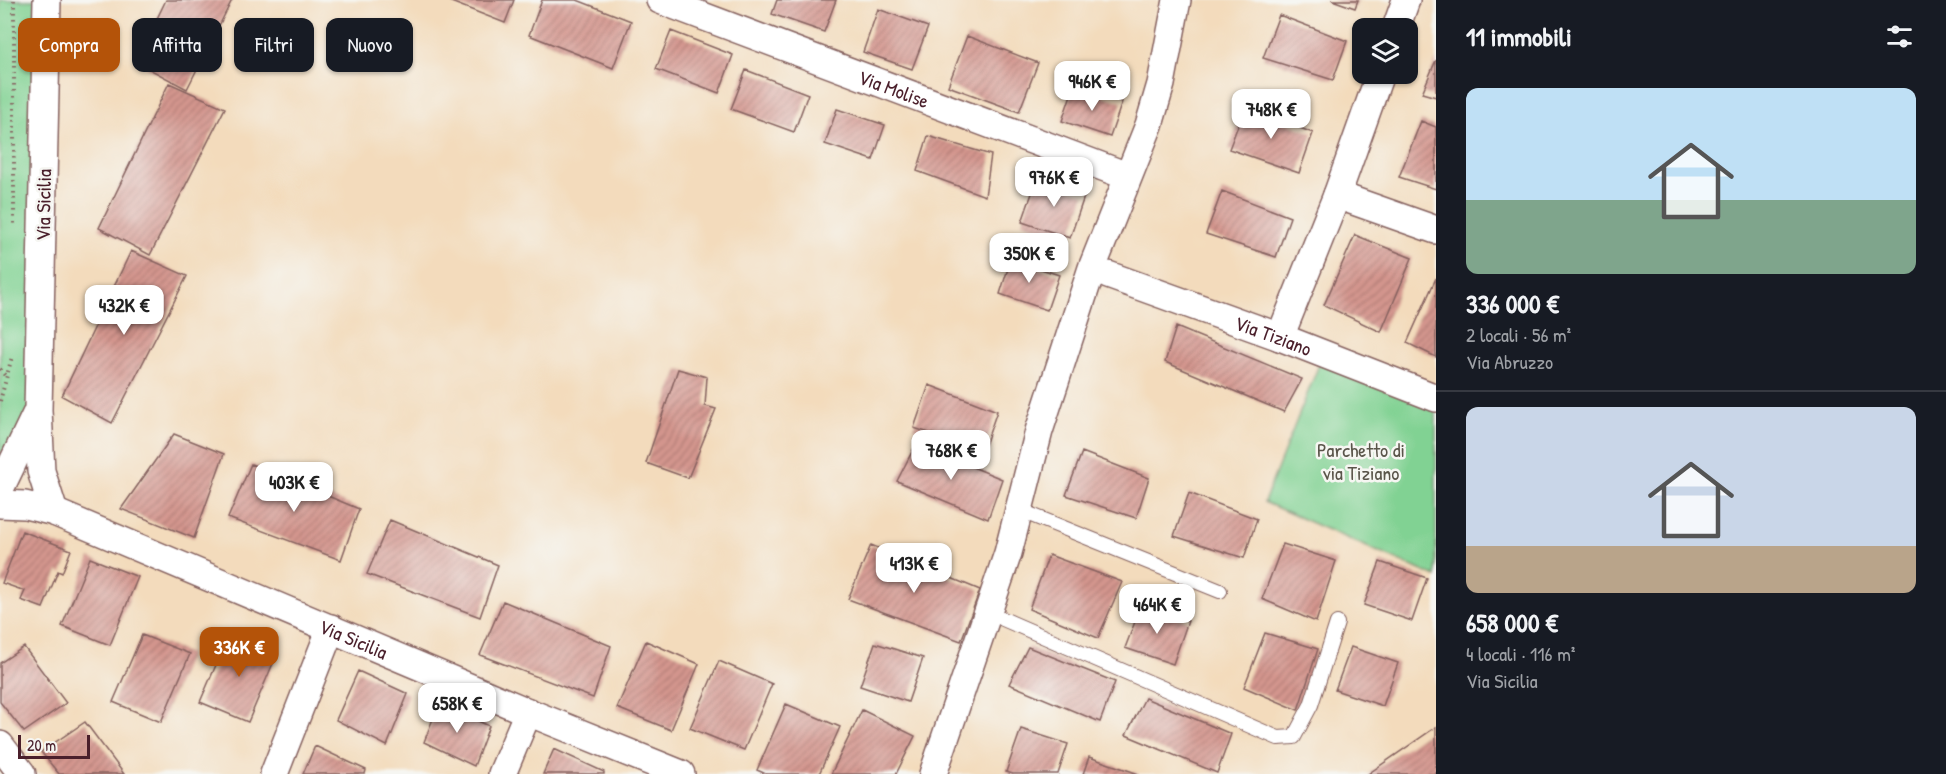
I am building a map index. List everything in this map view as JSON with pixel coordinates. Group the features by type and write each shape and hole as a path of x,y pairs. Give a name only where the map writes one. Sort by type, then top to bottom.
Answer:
{"street":[{"name":"Via Sicilia","path":"47,0 38,410 41,471 54,512 681,774"},
{"name":"Via Molise","path":"660,0 1127,176"},
{"path":"1161,84 1177,0"},
{"path":"933,774 1008,553 1039,431 1088,279 1149,124 1192,0"},
{"path":"1400,18 1406,0"},
{"path":"1280,338 1338,195 1377,84"},
{"path":"1338,195 1436,230"},
{"name":"Via Tiziano","path":"1108,274 1436,398"},
{"name":"Via Sicilia","path":"38,410 61,488 93,528"},
{"path":"0,489 38,410"},
{"path":"0,504 24,505 54,512"},
{"path":"274,774 331,628"},
{"path":"502,774 528,712"},
{"path":"0,745 22,774"}],"lane":[{"path":"1019,510 1220,591"},
{"path":"1003,618 1278,738 1294,737 1306,713 1338,622"}],"path":[{"path":"14,0 14,228"},
{"path":"0,401 15,348"},
{"path":"0,369 7,377"}],"green space":[{"path":"0,0 36,0 36,18 18,18 18,72 36,72 38,410 0,455"},
{"name":"Parchetto di via Tiziano","path":"1322,357 1436,405 1436,577 1264,502"}],"building":[{"path":"166,0 232,0 222,20 157,18"},
{"path":"446,0 514,0 505,23"},
{"path":"542,0 577,0 631,21 613,68 529,35"},
{"path":"777,0 836,0 824,32 772,14"},
{"path":"1332,0 1358,0 1355,8"},
{"path":"878,9 928,27 912,69 863,52"},
{"path":"1279,15 1347,41 1333,80 1263,58"},
{"path":"671,31 733,55 719,93 656,69"},
{"path":"967,36 1038,63 1019,112 948,86"},
{"path":"1436,60 1436,97 1422,93"},
{"path":"746,70 808,94 794,132 731,109"},
{"path":"155,72 196,72 187,89"},
{"path":"169,83 225,108 150,255 99,228"},
{"path":"1074,86 1122,102 1110,137 1062,121"},
{"path":"1245,107 1313,133 1299,173 1229,149"},
{"path":"837,109 885,125 873,160 825,144"},
{"path":"1421,121 1436,127 1436,189 1399,177"},
{"path":"928,136 991,155 985,196 917,171"},
{"path":"1037,179 1085,194 1070,238 1022,222"},
{"path":"1222,191 1290,217 1276,257 1206,234"},
{"path":"1355,235 1412,258 1381,332 1324,305"},
{"path":"131,251 187,276 112,423 62,396"},
{"path":"1011,259 1059,275 1047,310 1000,294"},
{"path":"1436,278 1436,357 1407,343"},
{"path":"1176,327 1302,379 1284,412 1165,362"},
{"path":"678,369 707,377 705,406 716,409 688,478 646,463"},
{"path":"929,385 997,411 983,451 914,428"},
{"path":"174,434 224,454 194,538 121,509"},
{"path":"916,444 1002,479 988,519 897,481"},
{"path":"1082,452 1149,478 1136,518 1066,495"},
{"path":"251,464 359,509 341,560 228,518"},
{"path":"1189,493 1257,519 1244,558 1174,536"},
{"path":"390,520 498,565 480,617 367,574"},
{"path":"22,531 71,550 62,573 58,571 43,608 21,600 25,591 2,583"},
{"path":"1283,544 1336,561 1316,622 1262,599"},
{"path":"871,545 980,590 961,641 848,599"},
{"path":"1049,555 1122,582 1098,638 1029,609"},
{"path":"90,558 138,577 110,645 62,626"},
{"path":"1380,562 1427,578 1412,621 1364,605"},
{"path":"503,601 611,646 593,698 480,655"},
{"path":"1141,606 1188,621 1173,664 1125,648"},
{"path":"1265,633 1318,649 1298,710 1244,687"},
{"path":"142,635 190,654 161,722 113,702"},
{"path":"229,635 277,654 248,722 200,702"},
{"path":"646,641 699,664 671,730 617,708"},
{"path":"875,643 923,658 908,702 860,686"},
{"path":"24,647 66,703 24,732 0,702 0,663"},
{"path":"1028,647 1115,682 1100,722 1009,684"},
{"path":"1351,647 1398,663 1383,706 1335,690"},
{"path":"719,661 772,684 744,750 690,728"},
{"path":"358,671 408,694 387,746 336,720"},
{"path":"1145,698 1231,734 1217,773 1126,735"},
{"path":"439,703 489,726 474,766 424,742"},
{"path":"786,704 840,727 819,774 766,774 757,770"},
{"path":"862,710 915,736 896,774 831,774"},
{"path":"85,722 124,774 59,774 41,752"},
{"path":"1436,727 1436,774 1368,774"},
{"path":"1021,729 1068,744 1058,774 1006,772"},
{"path":"315,746 366,770 365,774 303,774"},
{"path":"554,749 604,772 604,774 543,774"},
{"path":"1089,757 1139,774 1083,774"}]}
